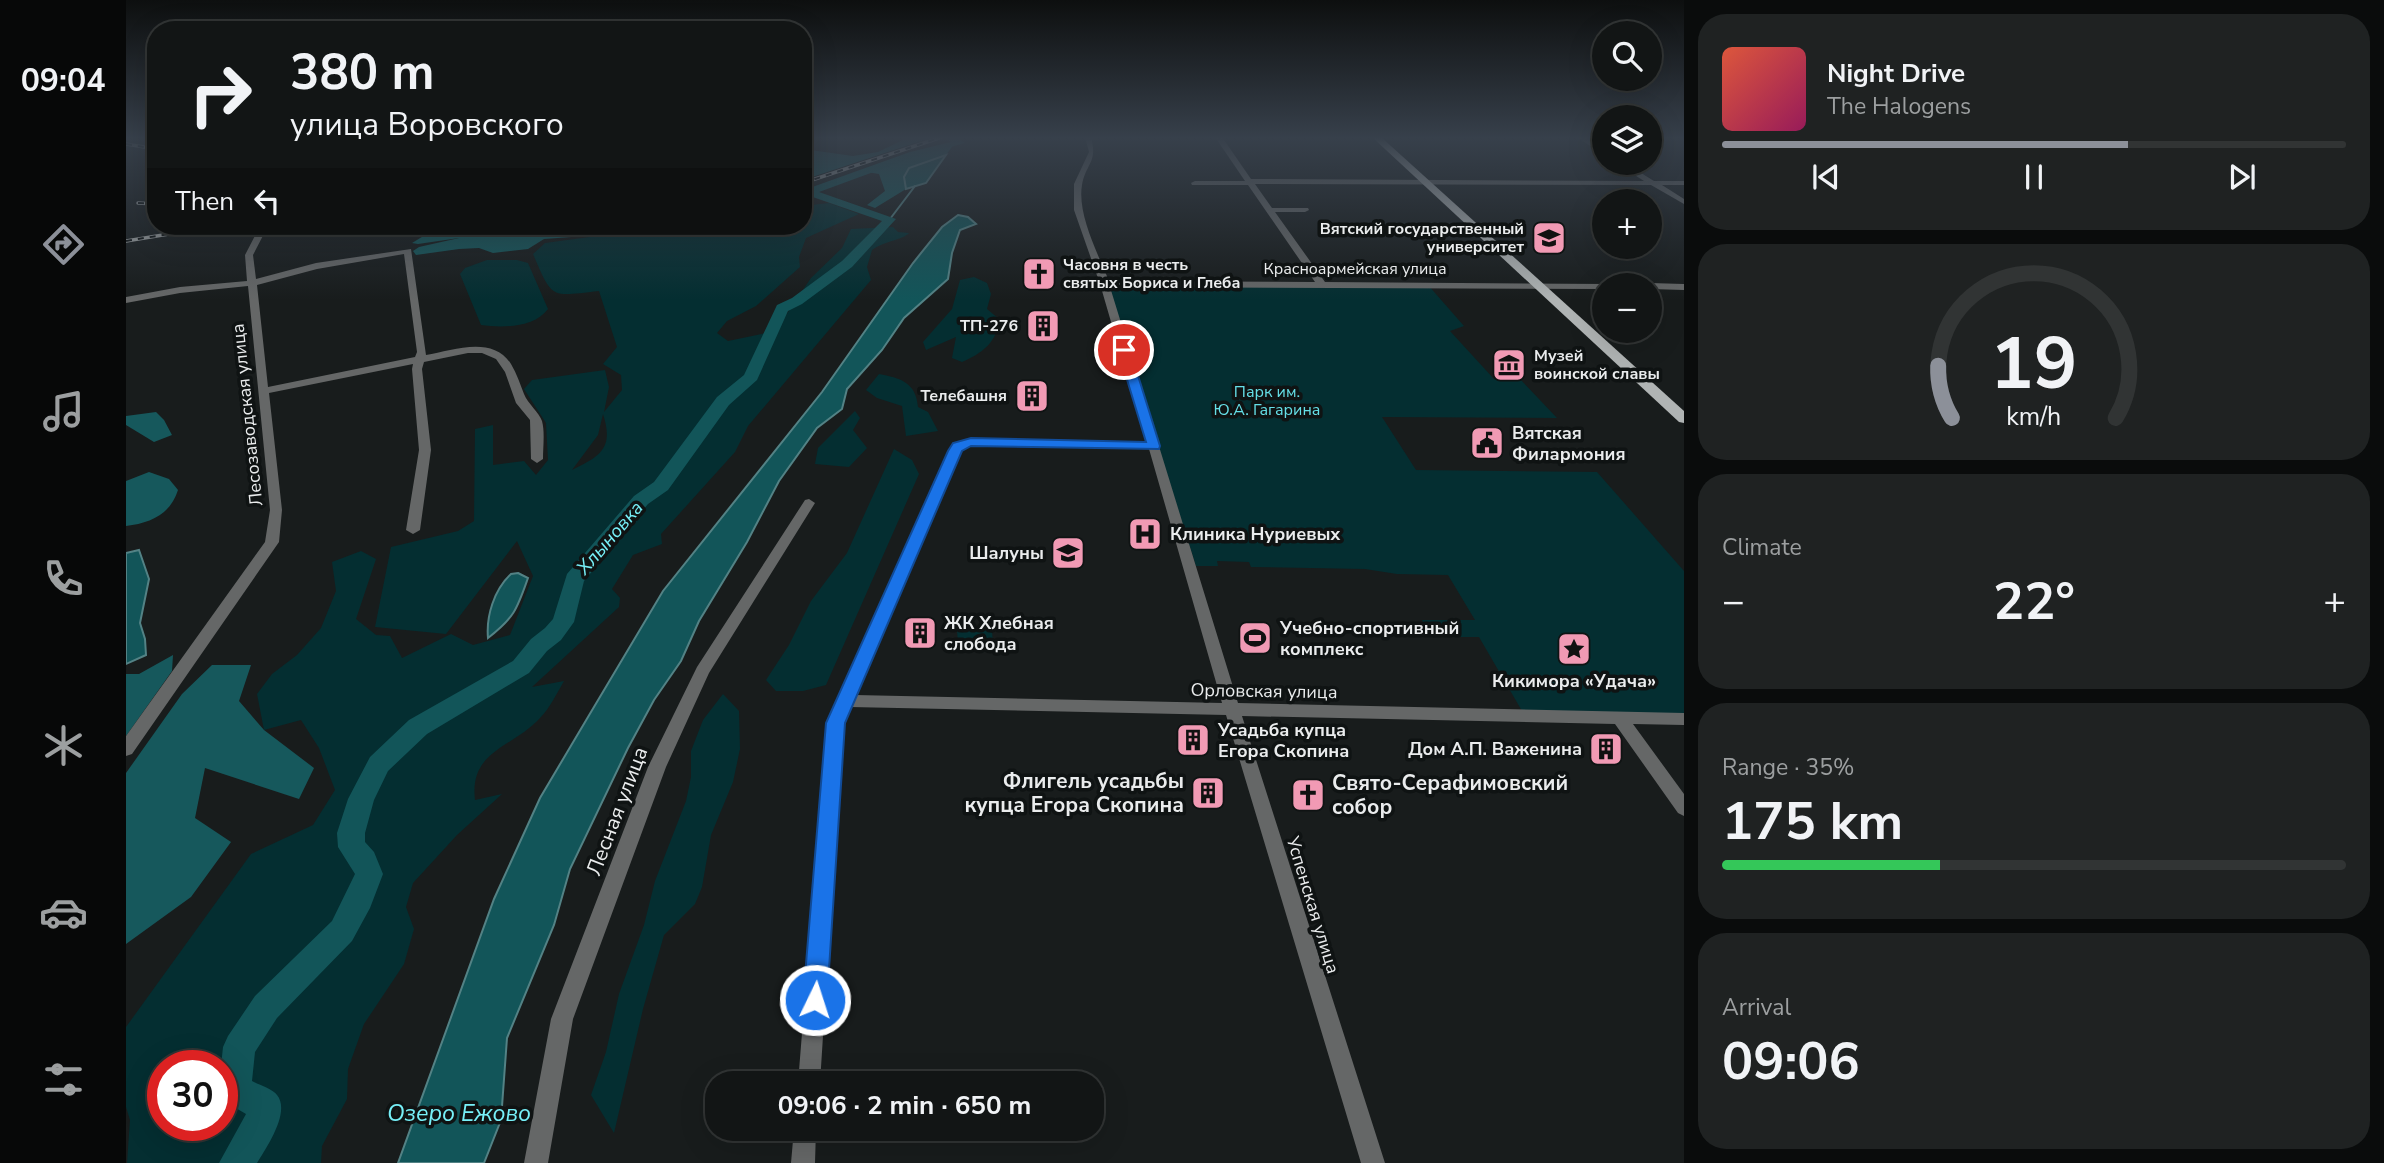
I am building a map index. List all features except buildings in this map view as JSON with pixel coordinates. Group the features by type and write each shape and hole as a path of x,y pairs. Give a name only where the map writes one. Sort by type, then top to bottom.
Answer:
{"main road":[{"path":"1435,191 1684,419"}],"street":[{"name":"Успенская улица","path":"1077,191 1076,201 1105,284 1232,709 1373,1163"},
{"path":"1257,191 1322,285"},
{"path":"1667,191 1684,202"},
{"path":"1271,210 1305,210"},
{"name":"Лесозаводская улица","path":"126,749 272,542 276,510 248,255 259,235"},
{"path":"126,300 180,290 252,283 316,265 408,251 422,352 417,369 425,450 413,530"},
{"name":"Красноармейская улица","path":"1105,284 1592,286"},
{"path":"1662,286 1684,286"},
{"path":"264,391 476,349 498,353 525,408 536,421 537,459"},
{"path":"810,1071 835,723 958,446 971,442 1154,446"},
{"name":"Лесная улица","path":"536,1163 562,1019 657,766 702,671 809,503"},
{"name":"Орловская улица","path":"844,701 1684,719"},
{"path":"1619,718 1684,808"},
{"path":"803,1163 804,1141"}],"green space":[{"path":"829,203 859,214 806,238 799,257 800,267 756,306 727,321 717,333 728,341 766,333 784,318 811,278 842,248 851,229 893,227 898,232 909,233 872,250 867,267 871,280 748,426 735,452 661,534 662,544 633,555 612,589 620,598 619,607 532,687 564,681 547,710 529,728 495,752 479,770 475,783 475,800 502,794 457,835 413,883 406,907 414,929 404,964 364,1024 348,1069 347,1099 322,1146 321,1163 127,1163 130,1120 126,1107 126,1027 251,854 313,825 335,790 319,748 301,720 264,730 257,694 272,674 297,655 321,628 336,591 332,562 361,551 376,559 356,619 376,635 390,636 402,658 451,634 473,645 510,635 533,576 517,541 446,634 375,627 391,547 458,531 474,521 475,429 493,425 493,465 524,461 536,475 548,460 546,423 524,389 532,380 605,370 609,387 604,412 622,390 621,375 603,364 617,347 599,291 571,294 556,292 545,280 533,254 545,243 604,235 812,235 812,205","holes":["603,414 606,443 597,455 572,470 598,435"]},
{"path":"487,260 517,260 528,263 548,309 535,320 526,323 508,326 481,325 460,274 465,268"},
{"path":"974,277 987,283 991,294 987,309 999,319 992,341 982,351 962,362 952,358 956,337 926,350 923,342 952,309 960,280"},
{"name":"Парк им. Ю.А. Гагарина","path":"1111,285 1428,285 1464,326 1450,331 1494,379 1521,380 1557,418 1382,417 1416,470 1597,472 1684,571 1684,714 1522,711 1479,637 1431,637 1422,620 1475,620 1448,575 1397,574 1365,569 1251,567 1249,562 1217,561 1218,566 1196,566 1108,289"},
{"path":"879,374 906,383 914,392 918,407 928,412 938,431 906,436 902,406 877,398 866,390"},
{"path":"855,411 860,418 853,430 867,448 849,467 815,464 818,448"},
{"path":"894,449 912,460 919,474 826,685 803,691 776,691 766,680 789,645 811,601 847,553"},
{"path":"957,629 992,630 993,645 958,644"},
{"path":"723,694 739,711 740,749 733,782 711,835 702,887 695,904 664,935 643,1009 614,1133 591,1095 606,1052 619,994 644,925 655,881 686,801 691,777 691,751 703,720"}],"shaded area":[{"path":"885,191 902,191 875,208 867,205"},
{"path":"425,235 585,236 544,239 528,249 493,253 479,248 416,255 413,251 419,247 459,238 412,243"},
{"path":"156,412 172,435 154,442 126,425 126,416"},
{"path":"149,472 169,479 178,490 164,512 143,523 126,526 126,481"},
{"path":"173,655 172,671 126,736 126,674 139,674"},
{"path":"212,665 251,665 239,701 264,730 314,768 299,799 205,768 195,818 231,842 191,897 126,944 126,773 182,694"}],"water":[{"name":"Озеро Ежово","path":"958,215 968,217 976,224 960,230 952,253 948,279 904,318 882,350 847,389 842,409 817,428 779,481 747,542 699,621 681,661 654,700 628,748 570,869 554,925 507,1038 501,1120 484,1163 398,1163 494,899 540,798 663,591 822,392 913,263 942,227"},
{"path":"139,550 149,579 140,623 146,655 126,664 126,553"},
{"path":"518,573 528,578 518,605 510,618 488,638 488,621 496,595 511,574"}],"waterway":[{"path":"890,219 911,191"},
{"name":"Хлыновка","path":"237,1163 261,1123 265,1106 235,1090 239,1047 266,1007 342,931 360,898 369,874 364,861 352,847 351,833 361,799 379,764 418,727 521,667 539,645 553,634 563,622 574,579 641,500 661,486 723,401 751,377 782,308 797,301 847,264 890,219 812,193"}],"railway":[{"path":"138,203 147,204"},
{"path":"126,241 163,235"}],"place":[{"name":"Вятский государственный университет","path":"1549,238"},
{"name":"Часовня в честь святых Бориса и Глеба","path":"1039,274"},
{"name":"ТП-276","path":"1043,326"},
{"name":"Музей воинской славы","path":"1509,365"},
{"name":"Телебашня","path":"1032,396"},
{"name":"Вятская Филармония","path":"1487,443"},
{"name":"Клиника Нуриевых","path":"1145,534"},
{"name":"Шалуны","path":"1068,553"},
{"name":"ЖК Хлебная слобода","path":"920,633"},
{"name":"Учебно-спортивный комплекс","path":"1255,638"},
{"name":"Кикимора «Удача»","path":"1574,649"},
{"name":"Усадьба купца Егора Скопина","path":"1193,740"},
{"name":"Дом А.П. Важенина","path":"1606,749"},
{"name":"Флигель усадьбы купца Егора Скопина","path":"1208,793"},
{"name":"Свято-Серафимовский собор","path":"1308,795"}],"route":[{"path":"815,1000 835,723 955,451 958,446 971,442 1154,446 1124,350"}]}
